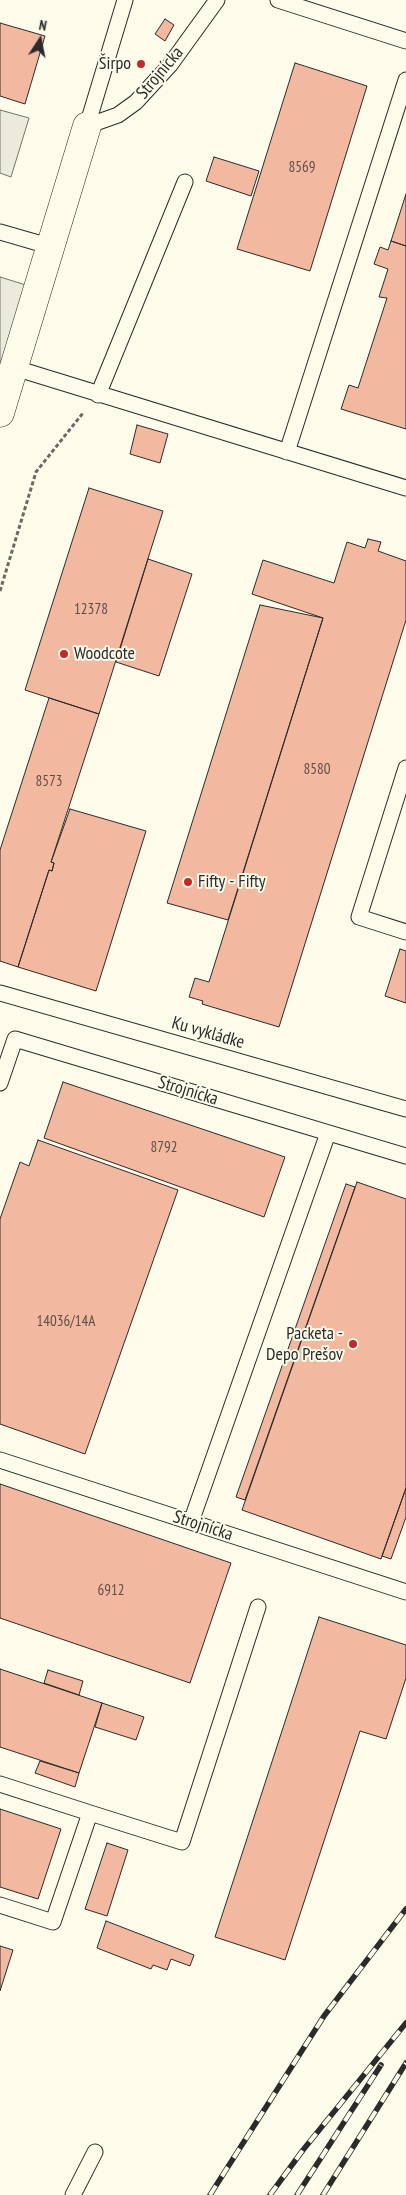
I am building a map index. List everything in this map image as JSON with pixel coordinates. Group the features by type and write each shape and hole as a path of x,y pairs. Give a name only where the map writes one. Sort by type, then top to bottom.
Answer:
{"street":[{"path":"0,413 52,247 87,126"}],"lane":[{"path":"87,126 126,0"},
{"name":"Strojnícka","path":"87,126 118,115 136,102 170,65 217,0"},
{"path":"278,0 406,41"},
{"path":"287,452 406,80"},
{"path":"98,395 185,182"},
{"path":"0,232 52,247"},
{"path":"15,368 406,488"},
{"path":"406,768 359,917 406,932"},
{"name":"Ku vykládke","path":"0,993 406,1109"},
{"name":"Strojnícka","path":"0,1083 15,1040 406,1156"},
{"path":"191,1522 328,1132"},
{"name":"Strojnícka","path":"0,1460 406,1592"},
{"path":"0,1784 182,1842 258,1608"},
{"path":"0,1905 53,1922 90,1812"},
{"path":"73,2195 95,2152"}],"path":[{"path":"0,591 36,472 98,395"}],"shaded area":[{"path":"0,110 29,118 11,177 0,173"},
{"path":"0,277 39,289 0,413"}],"building":[{"path":"165,19 174,25 165,41 155,34"},
{"path":"0,23 45,36 25,104 0,96"},
{"path":"295,63 367,86 310,271 237,249"},
{"path":"214,157 259,171 251,196 206,181"},
{"path":"406,194 406,246 391,241"},
{"path":"391,241 406,246 406,429 341,409 349,385 358,388 387,298 379,297 388,269 374,264 380,247 388,250"},
{"path":"137,425 168,434 160,463 130,454"},
{"path":"89,488 163,511 99,714 25,690"},
{"path":"368,539 381,542 378,551 406,561 406,620 279,1027 202,1004 203,1001 189,997 195,978 209,982 323,618 252,594 263,560 334,583 347,542 365,548"},
{"path":"148,559 192,574 159,676 116,662"},
{"path":"260,605 323,618 228,920 167,903"},
{"path":"49,698 99,714 51,862 54,863 52,871 49,870 18,967 0,961 0,850"},
{"path":"70,809 146,831 96,991 18,967 49,870 52,871 54,863 51,862"},
{"path":"400,949 406,951 406,1003 385,996"},
{"path":"63,1082 285,1157 264,1217 44,1138"},
{"path":"38,1140 178,1190 85,1454 0,1424 0,1219 20,1162 29,1166"},
{"name":"Packeta - Depo Prešov","path":"357,1182 406,1199 406,1488 381,1559 242,1510"},
{"path":"346,1184 355,1187 245,1500 236,1497"},
{"path":"0,1484 231,1563 190,1683 0,1618"},
{"path":"406,1488 406,1517 391,1559 382,1556"},
{"path":"319,1617 406,1645 406,1678 386,1739 360,1731 285,1960 215,1937"},
{"path":"0,1669 102,1703 79,1773 0,1747"},
{"path":"48,1670 83,1681 79,1695 44,1683"},
{"path":"102,1703 144,1717 136,1740 95,1727"},
{"path":"40,1761 79,1773 75,1787 35,1773"},
{"path":"0,1809 61,1829 38,1899 0,1887"},
{"path":"107,1843 128,1850 107,1916 85,1909"},
{"path":"106,1921 194,1955 190,1966 171,1959 167,1970 153,1965 151,1969 97,1948"},
{"path":"0,1946 13,1950 0,1991"}],"railway":[{"path":"210,2195 324,2016 406,1909"},
{"path":"270,2195 303,2150 406,2023"},
{"path":"323,2195 406,2063"},
{"path":"297,2195 381,2065"}],"place":[{"name":"Širpo","path":"141,64"},
{"name":"Woodcote","path":"64,654"},
{"name":"Fifty - Fifty","path":"188,882"},
{"name":"Packeta - Depo Prešov","path":"353,1344"}]}
